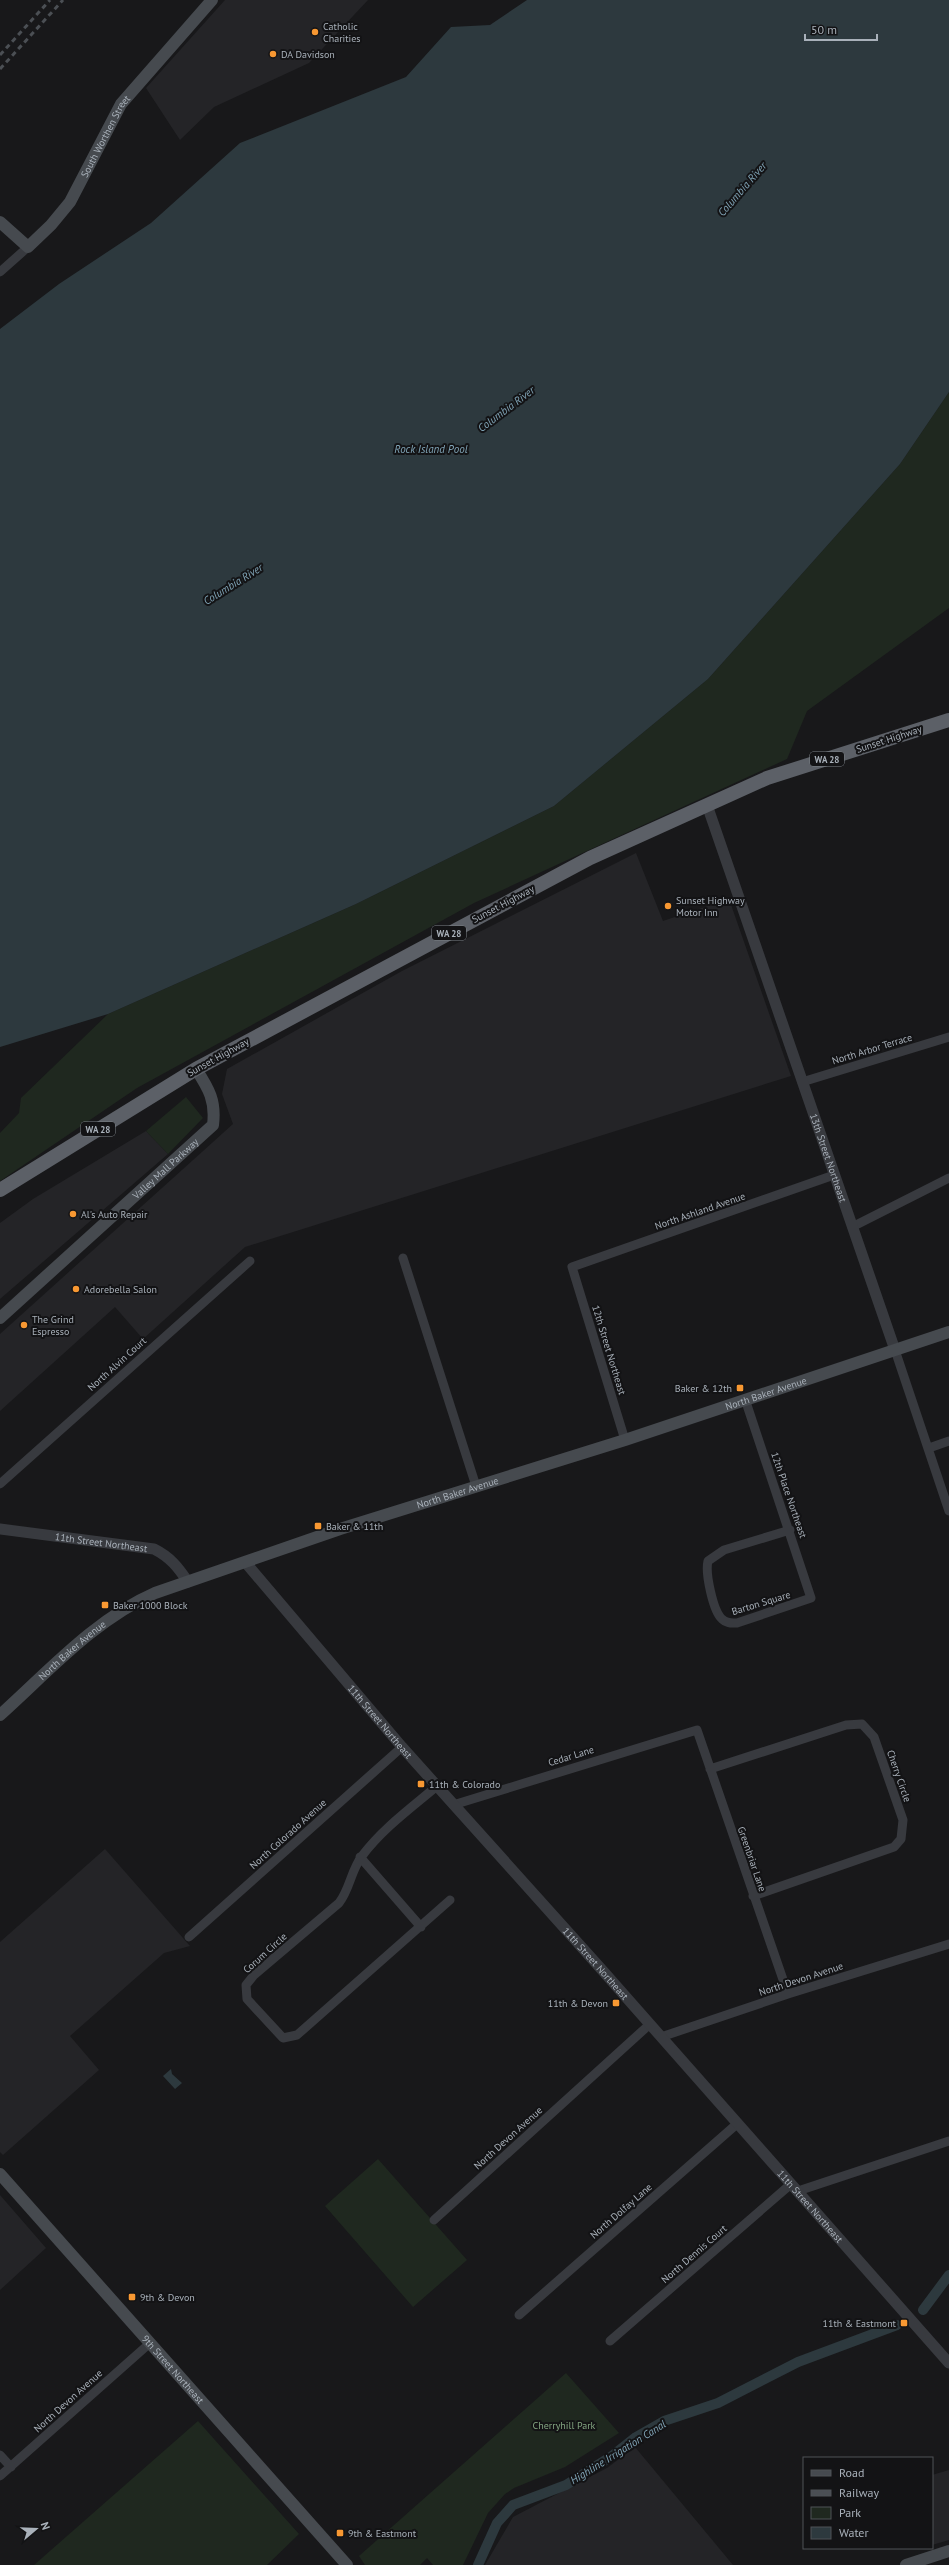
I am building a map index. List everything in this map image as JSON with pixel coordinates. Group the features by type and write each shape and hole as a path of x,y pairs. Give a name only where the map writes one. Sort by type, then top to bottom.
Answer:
{"highway":[{"name":"Sunset Highway","path":"0,1190 196,1069 590,858 767,778 949,720"}],"main road":[{"name":"South Worthen Street","path":"28,247 67,206 121,104 212,0"},
{"path":"0,222 28,247"},
{"name":"Valley Mall Parkway","path":"0,1318 213,1125 215,1110 209,1089 196,1069"},
{"name":"North Baker Avenue","path":"0,1715 92,1633 124,1609 150,1595 245,1562 476,1486 625,1440 744,1399 949,1332"},
{"name":"9th Street Northeast","path":"0,2174 347,2565"},
{"path":"906,2565 949,2551"}],"street":[{"name":"South Worthen Street","path":"0,272 28,247"},
{"name":"13th Street Northeast","path":"707,805 929,1448 949,1511"},
{"name":"North Arbor Terrace","path":"802,1082 949,1036"},
{"name":"North Ashland Avenue","path":"572,1267 834,1175"},
{"path":"852,1227 949,1178"},
{"path":"403,1258 476,1486"},
{"name":"North Alvin Court","path":"0,1484 250,1261"},
{"name":"12th Street Northeast","path":"572,1267 625,1440"},
{"name":"12th Place Northeast","path":"744,1399 790,1530 811,1598"},
{"path":"929,1448 949,1441"},
{"name":"11th Street Northeast","path":"0,1529 154,1549 166,1555 178,1566 188,1582"},
{"name":"Barton Square","path":"790,1530 724,1550 708,1561 708,1579 717,1611 722,1619 728,1623 737,1623 811,1598"},
{"name":"11th Street Northeast","path":"245,1562 402,1747 738,2122 949,2363"},
{"name":"Cherry Circle","path":"710,1770 846,1725 862,1724 874,1737 898,1805 904,1829 901,1838 894,1847 753,1896"},
{"name":"Greenbriar Lane","path":"697,1730 788,1994"},
{"name":"Cedar Lane","path":"453,1805 697,1730"},
{"name":"North Colorado Avenue","path":"189,1937 402,1747"},
{"name":"Corum Circle","path":"437,1786 387,1829 360,1857 345,1895 339,1903 254,1975 246,1985 247,1999 270,2026 283,2038 297,2035 450,1900"},
{"path":"360,1857 421,1927"},
{"name":"North Devon Avenue","path":"661,2037 788,1994 949,1944"},
{"name":"North Devon Avenue","path":"434,2220 650,2024"},
{"name":"North Dolfay Lane","path":"519,2315 738,2122"},
{"name":"North Dennis Court","path":"610,2341 795,2187 949,2141"},
{"name":"North Devon Avenue","path":"0,2476 150,2342"},
{"path":"0,2455 11,2467"}],"shaded area":[{"path":"225,0 368,0 309,63 214,107 180,140 146,88"},
{"path":"636,853 663,921 729,899 791,1076 245,1247 143,1339 115,1307 0,1411 0,1334 233,1124 222,1094 227,1069 402,971"},
{"path":"146,1131 168,1154 0,1299 0,1223 33,1199"},
{"path":"105,1849 190,1946 164,1953 70,2036 99,2070 3,2155 0,2152 0,1942"},
{"path":"0,2195 46,2248 0,2290"},
{"path":"635,2447 733,2565 485,2565 513,2517 607,2468"},
{"path":"949,2470 949,2540 933,2545 933,2475"}],"green space":[{"path":"949,392 949,608 807,711 787,759 474,903 137,1088 0,1181 0,1133 19,1113 21,1098 108,1014 356,904 554,806 708,679 900,464"},
{"path":"186,1097 203,1118 168,1154 146,1131"},
{"path":"378,2159 467,2260 413,2307 325,2206"},
{"name":"Cherryhill Park","path":"566,2373 619,2433 565,2467 514,2488 505,2494 488,2513 463,2565 433,2565 427,2558 420,2565 365,2565 359,2556"},
{"path":"198,2421 299,2534 267,2565 34,2565"}],"water":[{"name":"Rock Island Pool","path":"527,0 949,0 949,392 900,464 708,679 554,806 356,904 108,1014 0,1047 0,329 59,284 151,223 240,143 406,77 451,27 490,25"},
{"path":"171,2069 172,2074 182,2083 175,2089 163,2076"}],"waterway":[{"name":"Highline Irrigation Canal","path":"923,2310 949,2275"},
{"name":"Highline Irrigation Canal","path":"478,2565 497,2523 513,2505 566,2485 612,2456 636,2437 664,2421 718,2403 798,2362 897,2325"}],"railway":[{"path":"0,55 50,0"},
{"path":"0,69 63,0"}],"place":[{"name":"Catholic Charities","path":"315,32"},
{"name":"DA Davidson","path":"273,54"},
{"name":"Sunset Highway Motor Inn","path":"668,906"},
{"name":"Al's Auto Repair","path":"73,1214"},
{"name":"Adorebella Salon","path":"76,1289"},
{"name":"The Grind Espresso","path":"24,1325"},
{"name":"Baker & 12th","path":"740,1388"},
{"name":"Baker & 11th","path":"318,1526"},
{"name":"Baker 1000 Block","path":"105,1605"},
{"name":"11th & Colorado","path":"421,1784"},
{"name":"11th & Devon","path":"616,2003"},
{"name":"9th & Devon","path":"132,2297"},
{"name":"11th & Eastmont","path":"904,2323"},
{"name":"9th & Eastmont","path":"340,2533"}],"water label":[{"name":"Columbia River","path":"742,189"},
{"name":"Columbia River","path":"506,409"},
{"name":"Columbia River","path":"233,584"}]}
